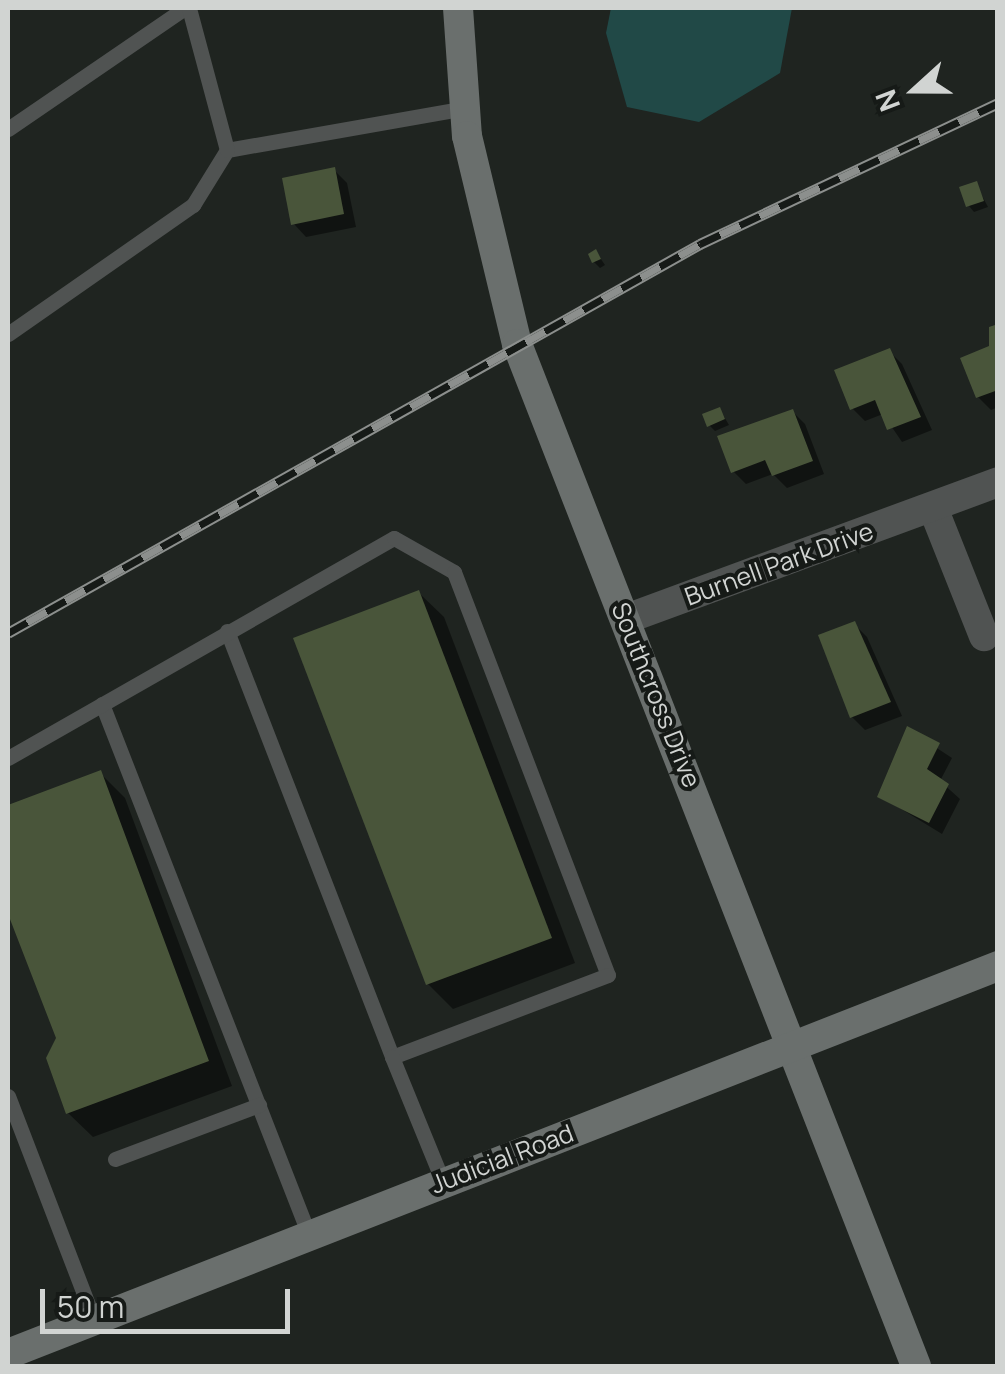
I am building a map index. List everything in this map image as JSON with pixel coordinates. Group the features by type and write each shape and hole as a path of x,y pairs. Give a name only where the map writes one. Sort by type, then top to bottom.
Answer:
{"street":[{"name":"Southcross Drive","path":"458,8 466,108 518,344 794,1044 916,1366"},
{"name":"Burnell Park Drive","path":"626,619 998,482"},
{"path":"933,508 984,636"},
{"name":"Judicial Road","path":"8,1354 998,966"}],"lane":[{"path":"8,129 187,8 227,150 193,206 8,334"},
{"path":"227,150 466,108"},
{"path":"8,758 394,538 454,572 608,975 392,1057"},
{"path":"227,631 442,1182"},
{"path":"102,704 309,1235"},
{"path":"8,1096 94,1320"},
{"path":"114,1159 258,1105"}],"water":[{"path":"611,8 792,8 780,73 699,122 627,107 606,33"}],"building":[{"path":"335,167 344,214 291,225 282,178"},
{"path":"977,181 984,201 966,207 959,187"},
{"path":"596,249 601,259 592,263 588,254"},
{"path":"998,324 998,390 976,398 960,358 989,346 989,327"},
{"path":"890,348 921,417 887,430 875,400 850,410 834,370"},
{"path":"720,407 725,419 707,427 702,414"},
{"path":"793,409 813,461 772,476 765,460 731,473 717,436"},
{"path":"419,590 552,938 426,985 293,638"},
{"path":"855,621 891,702 850,718 818,635"},
{"path":"907,726 940,743 927,769 949,784 929,823 877,797"},
{"path":"101,770 209,1061 66,1114 46,1058 56,1038 8,914 8,805"}],"railway":[{"path":"8,633 700,244 998,103"}]}
